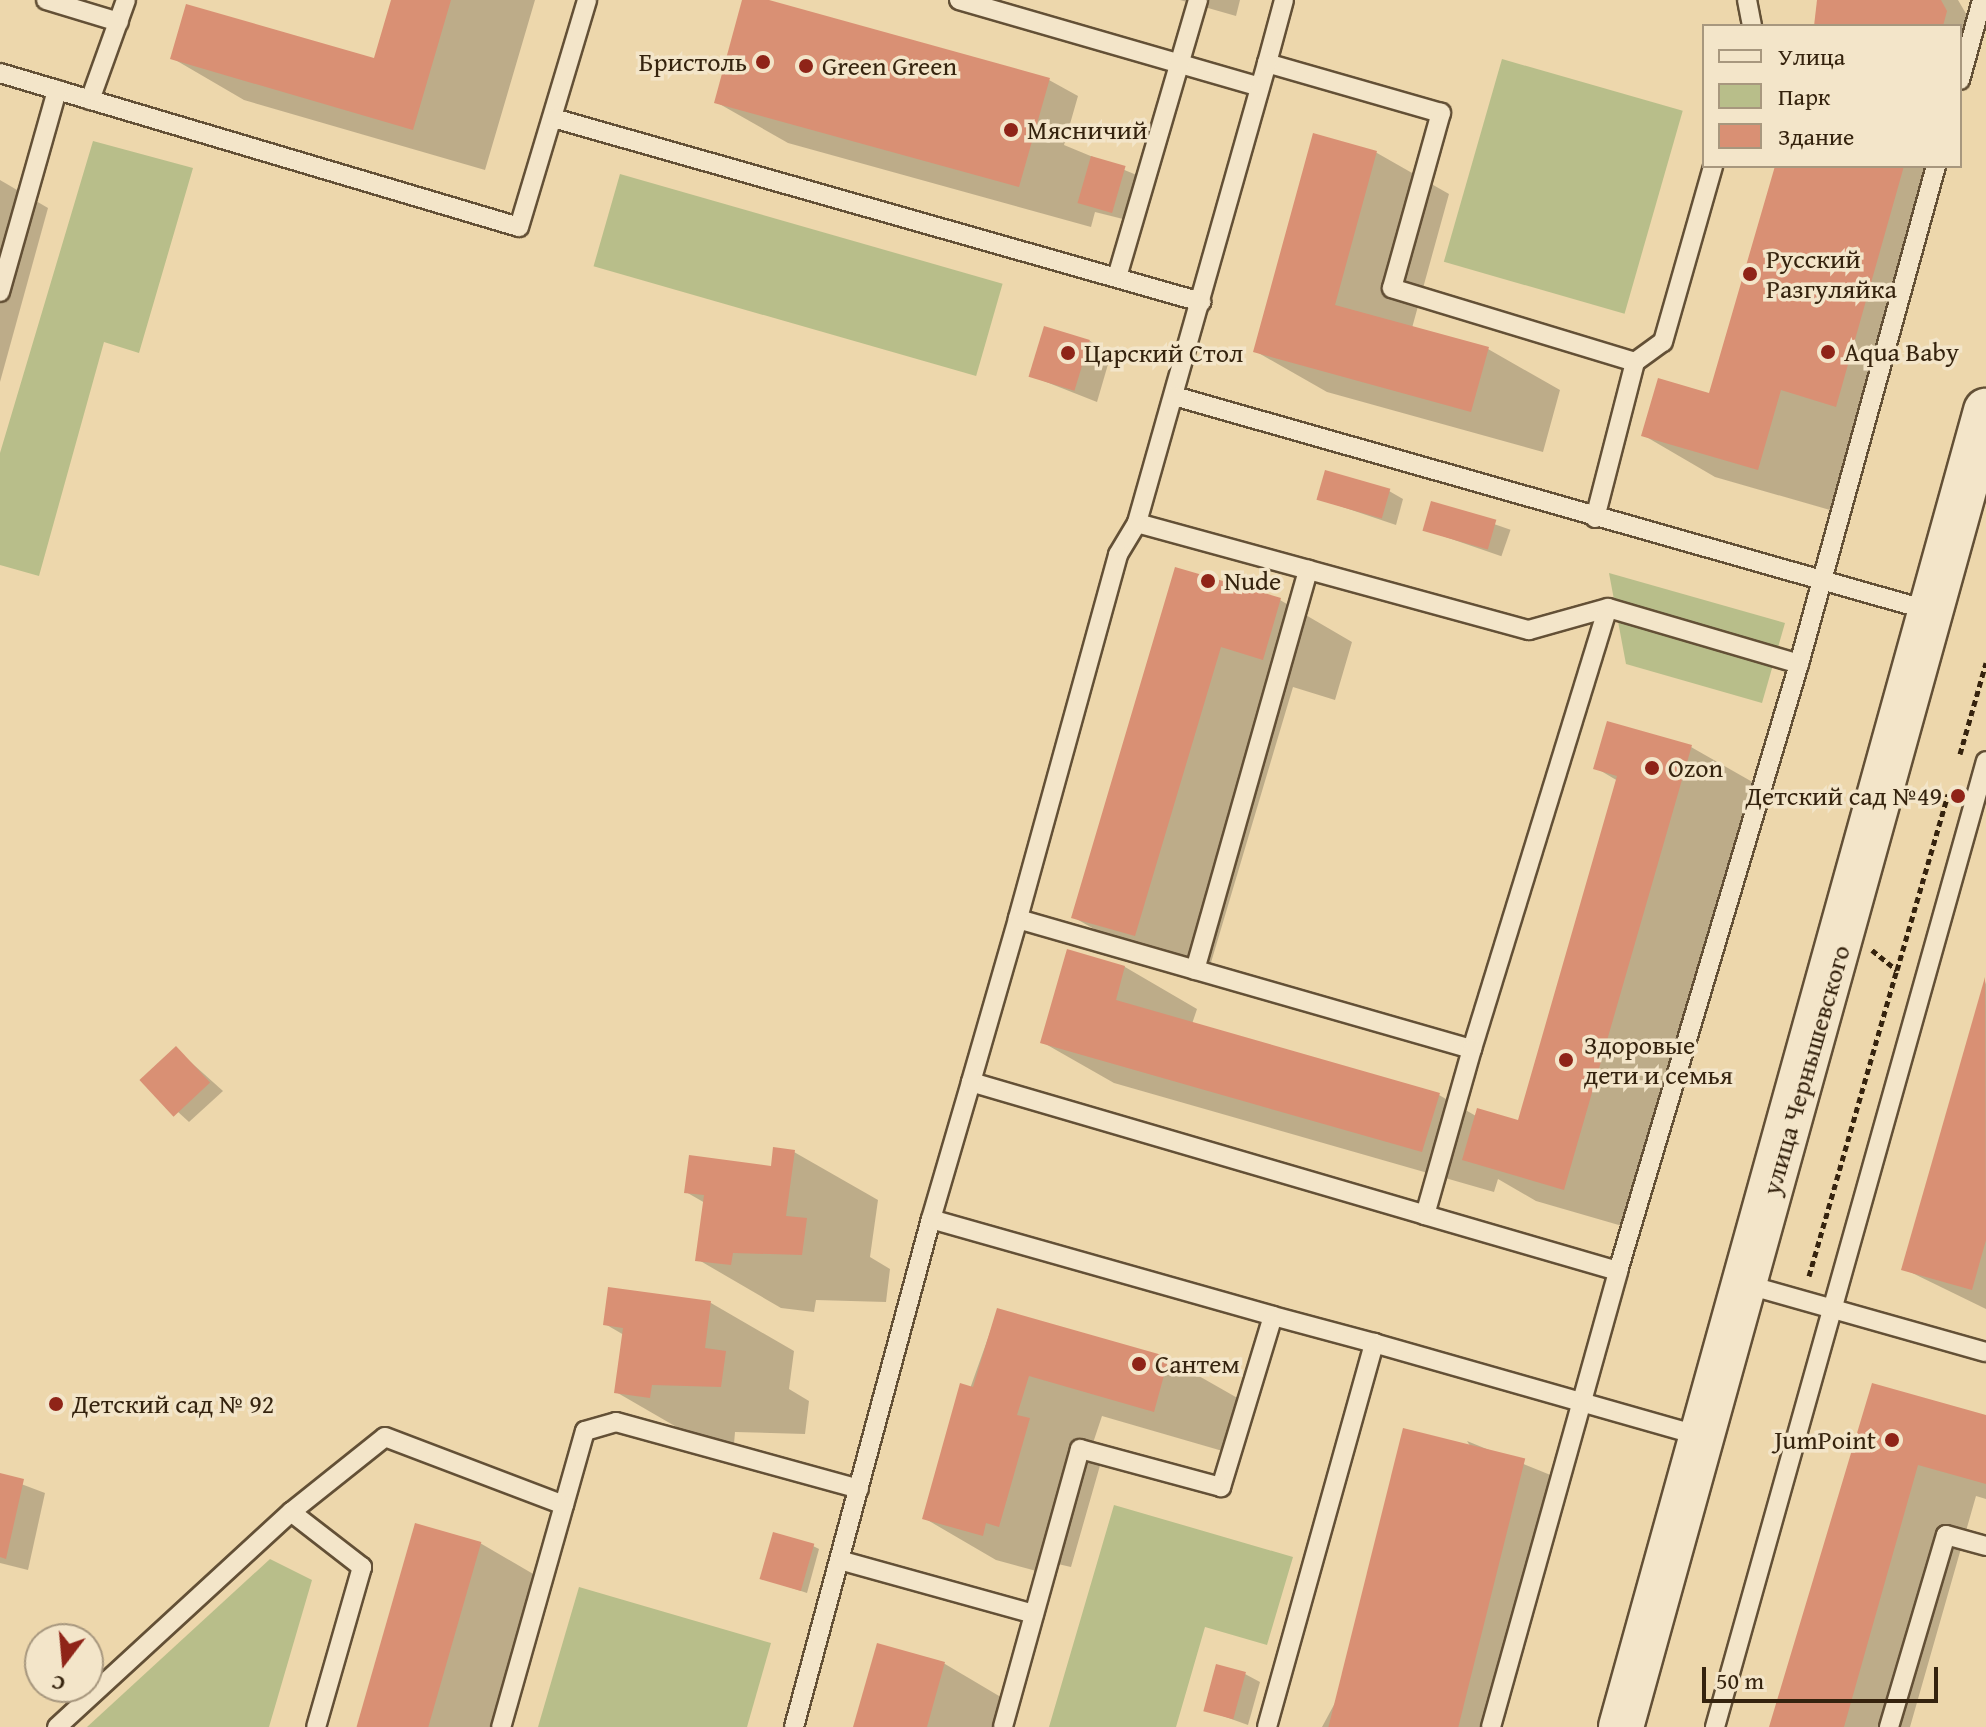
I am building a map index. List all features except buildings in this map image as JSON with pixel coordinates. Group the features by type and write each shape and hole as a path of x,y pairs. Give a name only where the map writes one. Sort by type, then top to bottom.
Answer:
{"main road":[{"name":"улица Чернышевского","path":"1621,1727 1931,611 1977,480 1986,411"}],"lane":[{"path":"90,100 126,0"},
{"path":"0,73 519,227 587,0"},
{"path":"1117,277 1198,0"},
{"path":"794,1727 843,1561 859,1489 931,1219 1018,919 1118,555 1137,523 1284,0"},
{"path":"1747,0 1752,24"},
{"path":"1962,73 1982,0"},
{"path":"55,1 119,22"},
{"path":"964,1 1260,87"},
{"path":"1267,63 1441,113 1392,288 1635,362"},
{"path":"0,292 57,90"},
{"path":"553,118 1201,302"},
{"path":"1595,518 1635,362 1663,342 1712,168"},
{"path":"1491,1727 1618,1271 1799,664 1935,168"},
{"path":"1174,396 1821,584 1931,611"},
{"path":"1137,523 1529,630 1608,608 1799,664"},
{"path":"1195,970 1308,570"},
{"path":"1425,1215 1472,1049 1608,608"},
{"path":"1715,1727 1829,1308 1986,761"},
{"path":"1018,919 1472,1049"},
{"path":"971,1082 1618,1271"},
{"path":"931,1219 1701,1436"},
{"path":"1745,1284 1984,1346"},
{"path":"1003,1727 1080,1449 1221,1487 1273,1316"},
{"path":"1267,1727 1374,1343"},
{"path":"501,1727 585,1431 616,1422 859,1489"},
{"path":"57,1727 291,1512 385,1437 564,1505"},
{"path":"291,1512 362,1567 316,1727"},
{"path":"1889,1727 1946,1535 1986,1546"},
{"path":"843,1561 1034,1614"}],"path":[{"path":"1955,770 1986,663"},
{"path":"1872,950 1897,970 1950,785"}],"green space":[{"path":"1502,59 1683,111 1625,314 1444,262"},
{"path":"93,141 193,168 139,353 104,342 39,576 0,565 0,453"},
{"path":"620,174 1003,284 976,376 594,266"},
{"path":"1609,573 1785,623 1762,703 1626,664"},
{"path":"1114,1505 1293,1557 1267,1645 1205,1627 1176,1727 1049,1727"},
{"path":"270,1559 312,1580 269,1727 87,1727"},
{"path":"579,1587 771,1643 747,1727 538,1727"}],"place":[{"name":"Бристоль","path":"763,62"},
{"name":"Green Green","path":"806,66"},
{"name":"Мясничий","path":"1011,130"},
{"name":"Русский Разгуляйка","path":"1750,274"},
{"name":"Aqua Baby","path":"1828,352"},
{"name":"Царский Стол","path":"1068,353"},
{"name":"Nude","path":"1208,581"},
{"name":"Ozon","path":"1652,768"},
{"name":"Детский сад №49","path":"1958,796"},
{"name":"Здоровые дети и семья","path":"1566,1060"},
{"name":"Сантем","path":"1139,1364"},
{"name":"Детский сад № 92","path":"56,1404"},
{"name":"JumPoint","path":"1892,1440"}]}
